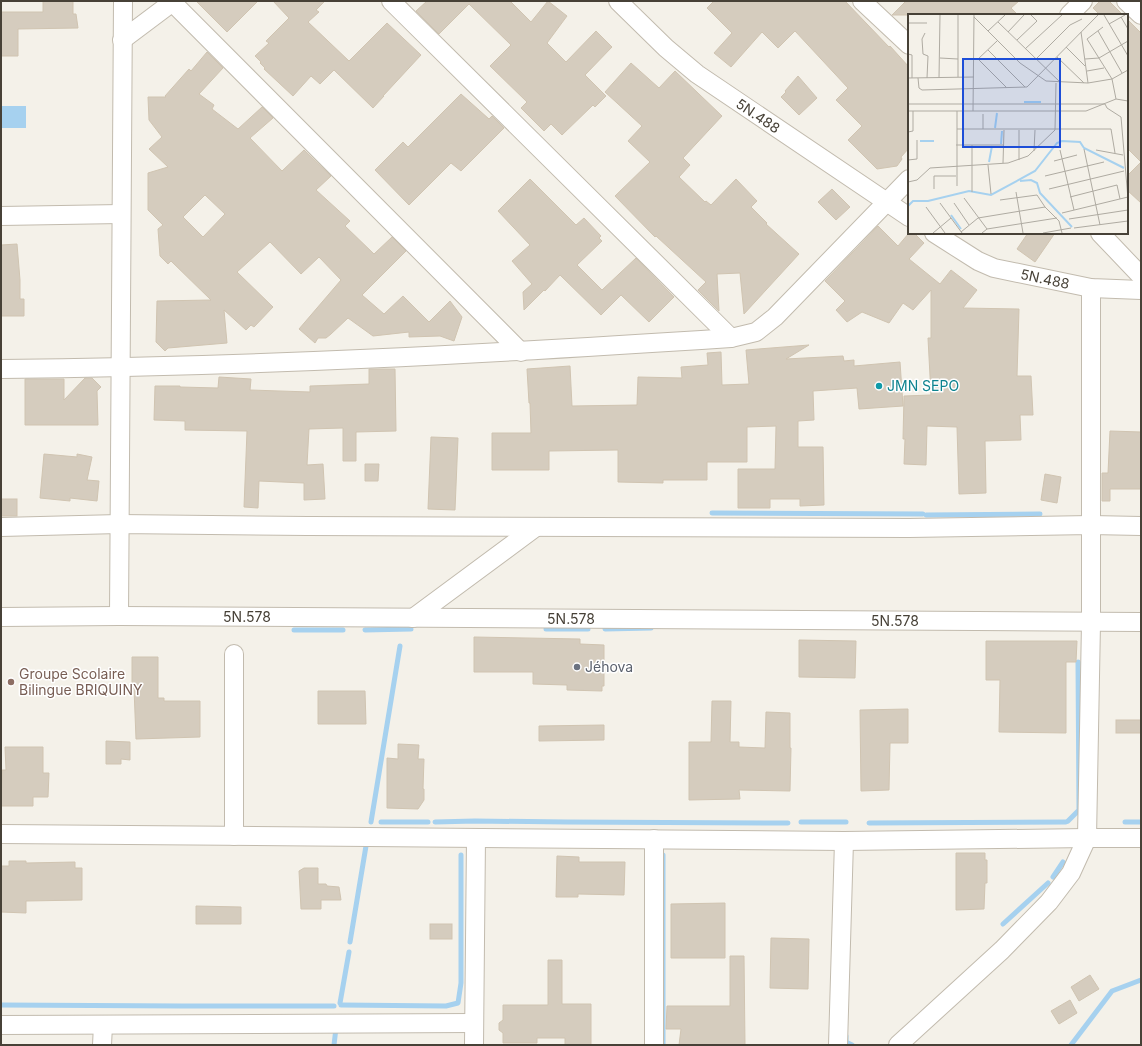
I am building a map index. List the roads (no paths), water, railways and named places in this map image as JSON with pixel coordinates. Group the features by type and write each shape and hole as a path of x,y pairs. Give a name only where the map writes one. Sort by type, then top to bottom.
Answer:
{"street":[{"path":"119,616 123,1"},
{"path":"391,1 731,338"},
{"name":"5N.488","path":"618,1 666,48 697,74 886,203 908,216"},
{"path":"862,1 908,44"},
{"path":"1070,14 1083,1"},
{"path":"1126,1 1141,15"},
{"path":"122,40 173,2 521,352"},
{"path":"1,369 120,368 521,352 731,338 756,332 775,317 908,179"},
{"path":"1,216 121,214"},
{"name":"5N.488","path":"936,234 978,261 994,268 1091,288 1141,290"},
{"path":"1101,234 1141,276"},
{"path":"898,1045 1002,950 1049,902 1071,873 1087,838 1091,623 1091,288"},
{"path":"1,527 119,524 909,528 1091,525 1141,526"},
{"path":"413,618 536,527"},
{"name":"5N.578","path":"1,617 119,616 1091,623 1141,622"},
{"path":"234,654 234,836"},
{"path":"1,834 844,841 1141,838"},
{"path":"474,1045 476,838"},
{"path":"654,839 654,1045"},
{"path":"838,1045 844,841"},
{"path":"1,1025 474,1023"},
{"path":"102,1045 103,1025"}],"water":[{"path":"1,106 26,106 26,128 1,128"}],"waterway":[{"path":"712,513 923,514"},
{"path":"926,515 1040,514"},
{"path":"605,629 651,628"},
{"path":"365,630 411,629"},
{"path":"546,629 588,629"},
{"path":"294,630 343,630"},
{"path":"371,822 400,646"},
{"path":"1068,821 1079,810 1078,662"},
{"path":"381,822 428,822"},
{"path":"435,822 788,823"},
{"path":"801,822 846,822"},
{"path":"869,823 1066,822"},
{"path":"1125,822 1141,822"},
{"path":"350,942 366,846"},
{"path":"341,1005 446,1006 458,1003 461,983 461,855"},
{"path":"663,855 663,1045"},
{"path":"1053,877 1063,862"},
{"path":"1003,924 1048,883"},
{"path":"340,1003 349,952"},
{"path":"1071,1045 1112,991 1141,980"},
{"path":"1,1005 334,1006"},
{"path":"334,1045 336,1028"},
{"path":"846,1036 846,1042 852,1045"}],"place":[{"name":"JMN SEPO","path":"879,386"},
{"name":"Jéhova","path":"577,667"},
{"name":"Groupe Scolaire Bilingue BRIQUINY","path":"11,682"}]}
